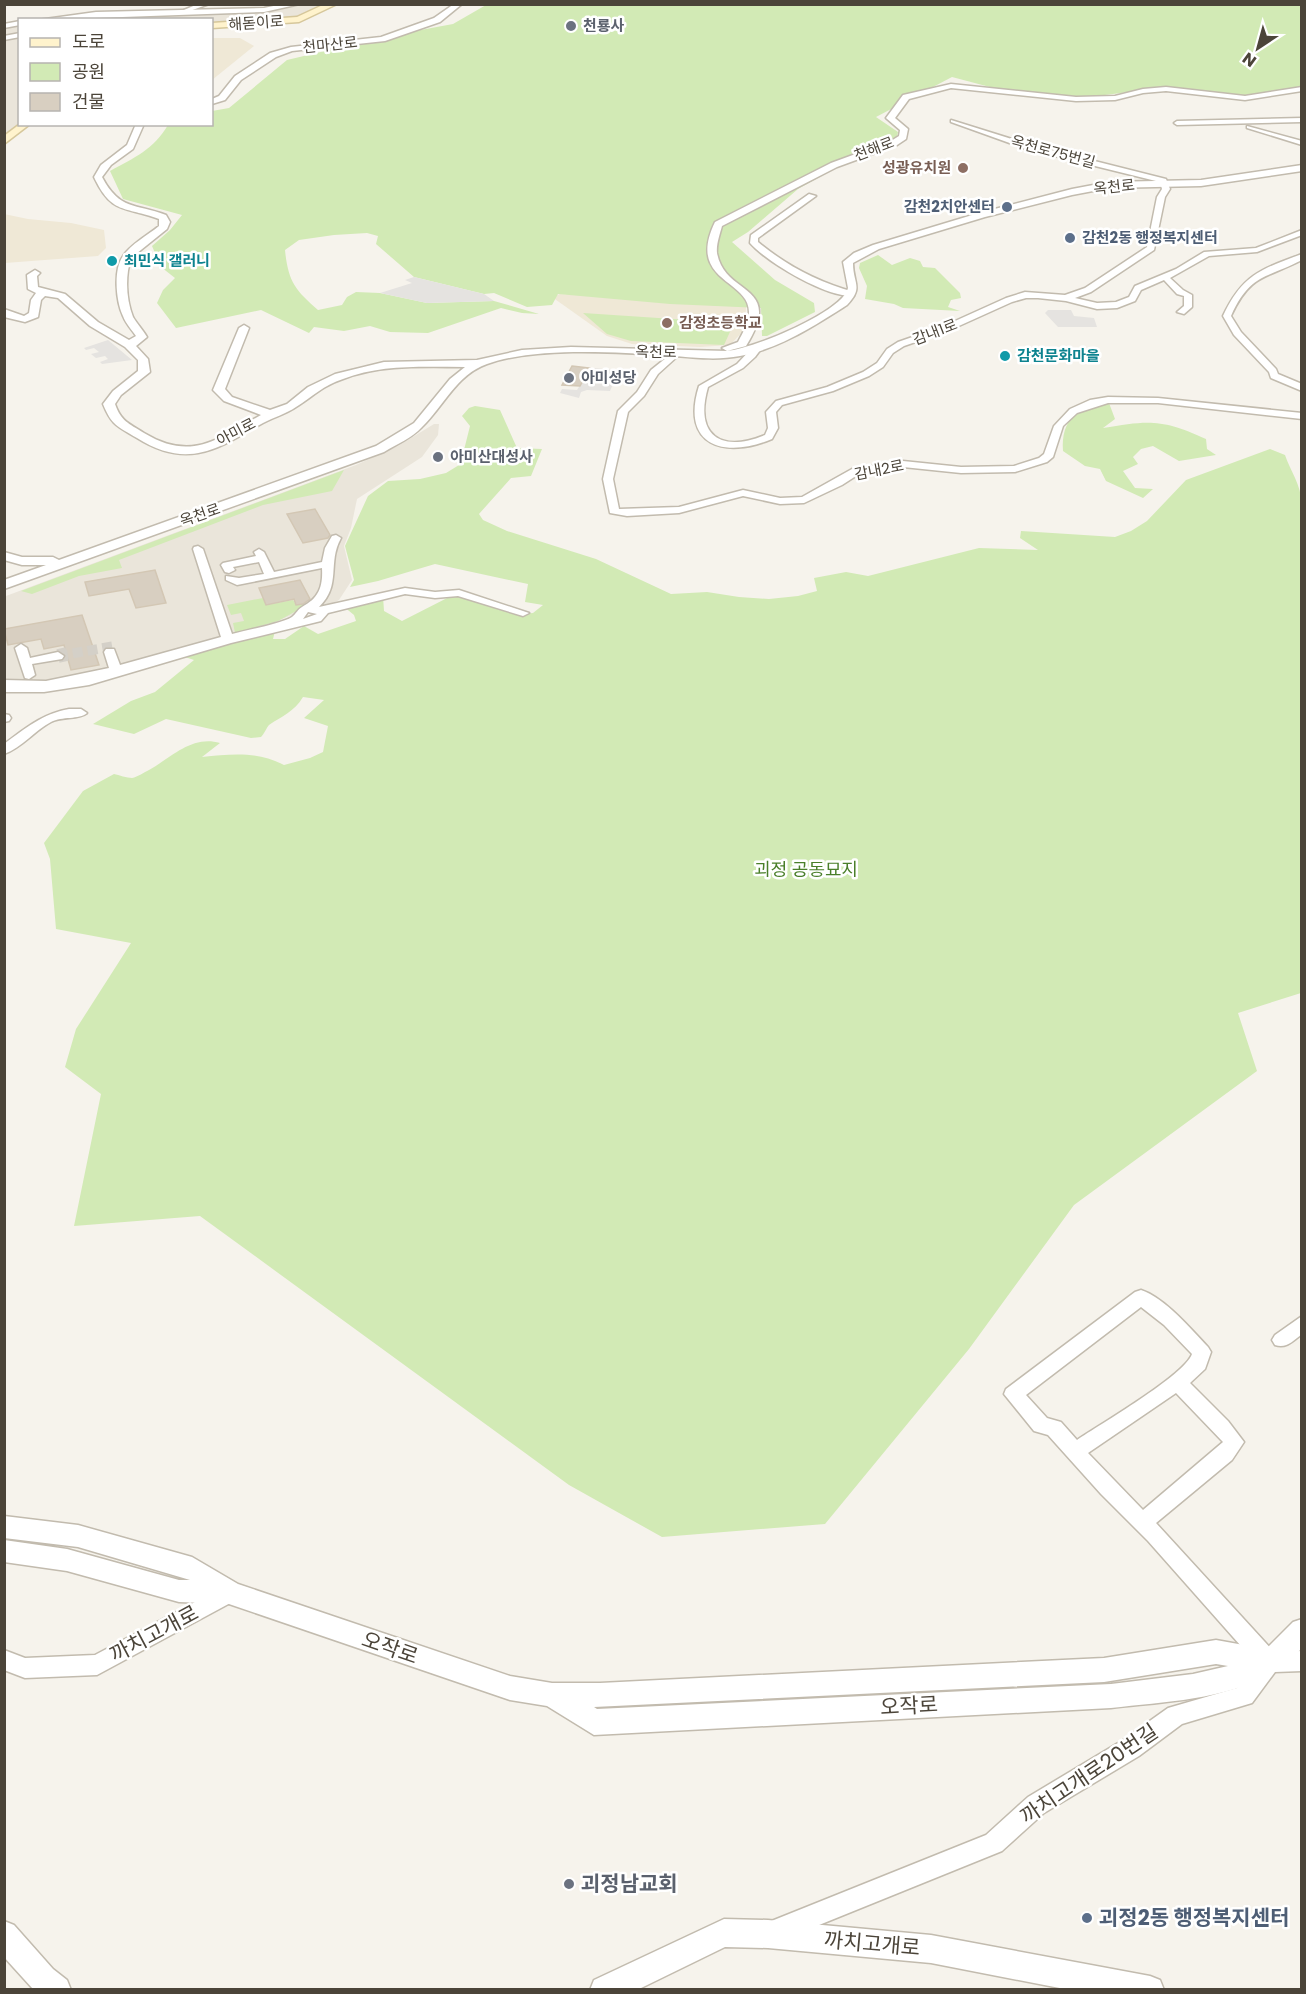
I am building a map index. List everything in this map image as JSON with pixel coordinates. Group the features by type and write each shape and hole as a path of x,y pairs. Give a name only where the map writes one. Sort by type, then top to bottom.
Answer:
{"main road":[{"name":"해돋이로","path":"213,26 299,19 333,4"},
{"path":"5,140 22,126"}],"street":[{"path":"187,10 206,4"},
{"path":"59,18 187,10 264,10 297,4"},
{"name":"천마산로","path":"213,102 222,98 238,78 273,55 291,49 382,39 437,20 459,4"},
{"path":"83,18 96,14"},
{"name":"천해로","path":"679,353 690,349 737,347 752,328 755,305 750,297 717,267 712,251 718,224 834,165 894,143 903,136 904,129 890,118 906,97 951,86 1076,99 1115,98 1143,91 1166,89 1245,98 1302,89"},
{"path":"1177,123 1302,120"},
{"name":"옥천로75번길","path":"953,121 1029,147 1133,171 1163,181 1163,184"},
{"path":"1235,122 1297,139 1302,143"},
{"path":"129,345 142,338 129,321 122,276 124,263 127,257 164,227 165,222 163,217 151,212 127,208 112,202 98,177 101,169 111,159 127,150 136,141 140,126"},
{"name":"옥천로","path":"4,585 380,449 419,424 458,376 466,369 483,362 552,352 728,354 756,349 842,304 851,294 854,285 848,262 870,249 982,215 1109,185 1201,183 1302,168"},
{"path":"1066,298 1088,290 1152,248 1161,197 1166,189 1163,184"},
{"path":"812,196 754,237 754,243 815,284 851,294"},
{"name":"감내1로","path":"756,349 754,354 742,364 705,386 702,393 701,419 705,433 715,442 732,444 754,442 769,437 773,428 771,411 779,403 855,380 880,365 890,351 901,345 947,328 1009,300 1025,295 1066,298 1097,306 1117,305 1132,299 1138,288 1165,277 1207,254 1257,250 1302,232"},
{"path":"1302,256 1252,277 1239,291 1227,316 1237,333 1273,371 1274,376 1302,388"},
{"path":"4,312 18,319 25,320 31,317 35,311 36,300 42,292 33,289 32,275 35,273"},
{"path":"1165,277 1180,292 1188,295 1188,307 1181,312"},
{"name":"아미로","path":"42,292 61,296 94,324 129,345 143,359 144,372 117,393 109,404 109,410 115,420 154,444 180,452 196,450 220,442 270,414 291,406 312,389 353,371 384,365 483,362"},
{"path":"244,328 219,390 228,399 270,414"},
{"name":"감내2로","path":"679,353 654,372 642,394 623,411 609,473 614,511 627,513 679,510 742,493 780,501 804,500 856,471 903,464 961,471 1018,468 1043,460 1049,455 1061,419 1081,406 1112,400 1145,400 1302,416"},
{"path":"438,364 451,368 458,376"},
{"path":"317,609 327,592 328,547 336,538"},
{"path":"200,548 220,583 230,638"},
{"path":"220,583 227,565 261,555 271,576"},
{"path":"4,556 34,562 79,557"},
{"path":"220,583 271,576 327,564"},
{"path":"317,609 405,591 435,595 459,593 523,613"},
{"path":"4,686 44,688 89,681 230,638 317,619 323,615 317,609"},
{"path":"21,648 29,675"},
{"path":"114,652 120,670"},
{"path":"25,662 58,656"},
{"path":"4,750 58,712 81,712"},
{"path":"1076,1451 1178,1382 1198,1364 1202,1352 1170,1320 1141,1297 1013,1394 1041,1425 1054,1428 1076,1451 1269,1662 1302,1660"},
{"path":"1281,1340 1302,1323"},
{"path":"1142,1522 1225,1454 1234,1442 1226,1430 1196,1404 1178,1382"},
{"name":"오작로","path":"4,1527 78,1536 192,1568 230,1593 510,1688 552,1695 594,1722 1111,1696 1190,1686 1237,1676 1269,1662 1302,1630"},
{"name":"오작로","path":"4,1551 67,1560 179,1591 230,1593"},
{"name":"까치고개로","path":"4,1660 25,1668 97,1665 230,1593"},
{"name":"까치고개로20번길","path":"768,1934 994,1843 1036,1805 1131,1748 1176,1715 1244,1696 1269,1662"},
{"name":"까치고개로","path":"604,1989 724,1933 768,1934 931,1949 1150,1989"},
{"path":"4,1935 43,1979 57,1989"}],"shaded area":[{"path":"305,5 327,5 299,18 213,24 213,18 56,18 66,16 276,10"},
{"path":"18,24 18,126 5,136 5,27"},
{"path":"213,38 240,38 254,46 213,79"},
{"path":"4,214 104,230 106,248 98,256 5,263"},
{"path":"414,277 484,294 494,301 427,303 380,293 412,283 405,280"},
{"name":"감정초등학교","path":"560,294 702,301 746,307 745,329 730,345 700,347 632,344 607,336 552,297"},
{"path":"1048,310 1071,310 1074,316 1094,318 1097,327 1058,327 1045,313"},
{"path":"108,340 132,360 102,364 100,362 108,359 105,356 96,358 91,354 99,352 94,348 86,350 84,348"},
{"path":"591,368 619,370 610,391 587,390 581,392 579,398 560,393 562,389 577,390"},
{"path":"434,424 439,424 438,435 422,457 357,499 351,528 344,546 352,580 339,600 323,608 317,605 270,624 87,676 47,682 5,681 6,596 356,465 398,446"}],"green space":[{"path":"486,5 1301,5 1301,87 1245,96 1218,95 1169,87 1081,98 1005,91 952,77 876,117 898,132 897,137 870,149 798,189 748,232 732,242 775,280 814,303 815,312 767,336 762,336 761,308 670,304 558,294 552,305 527,307 494,293 484,294 414,277 376,244 378,236 367,233 299,240 285,250 288,270 294,284 318,310 342,305 347,297 356,292 380,293 427,303 494,301 539,314 501,308 428,333 390,332 370,326 344,331 314,327 309,333 261,310 176,328 157,303 163,290 175,278 161,267 152,246 170,230 182,215 123,199 110,171 150,147 167,126 213,126 213,111 229,108 287,60 388,36 453,24"},
{"path":"878,255 892,265 910,258 920,261 923,267 935,268 960,293 961,298 951,300 948,307 960,311 903,308 894,304 865,299 867,286 859,268 860,263"},
{"path":"583,313 734,323 724,345 631,341 607,334"},
{"path":"1109,403 1115,419 1103,428 1144,423 1167,425 1206,439 1207,449 1216,455 1179,461 1153,446 1141,449 1133,457 1138,464 1123,471 1135,488 1153,489 1143,498 1106,481 1100,469 1085,466 1063,451 1063,440 1068,423 1073,416 1088,408"},
{"name":"괴정 공동묘지","path":"475,406 500,410 517,448 542,449 531,476 511,478 479,514 483,520 507,531 596,559 671,594 707,592 769,599 798,596 817,591 814,578 846,572 868,576 979,548 1038,550 1020,538 1021,531 1115,537 1147,521 1186,480 1270,449 1285,455 1299,490 1300,511 1302,512 1301,993 1238,1013 1257,1071 1074,1205 969,1349 825,1524 662,1537 569,1485 200,1216 74,1226 101,1094 65,1067 76,1029 131,943 56,929 50,859 44,843 83,791 114,774 132,778 191,745 210,741 220,743 202,757 254,756 264,757 284,765 323,752 328,726 304,718 324,700 303,697 292,710 269,725 261,737 251,738 166,719 134,734 93,724 131,701 155,692 194,660 182,656 275,631 273,639 285,639 304,626 318,634 356,621 354,615 343,606 383,596 384,611 402,621 455,594 517,614 533,613 543,605 525,602 528,584 435,564 350,587 354,580 345,546 368,496 388,481 420,479 446,473 464,462 464,450 470,426 462,416 469,408"},
{"path":"344,470 332,491 263,505 119,560 122,568 79,576 32,594 21,591"},
{"path":"263,598 266,605 293,600 296,605 311,603 278,621 235,633 233,623 244,621 241,613 231,615 227,605"}],"building":[{"name":"아미성당","path":"572,366 590,368 580,386 562,385"},
{"path":"315,509 330,535 328,538 303,543 287,514"},
{"path":"155,570 166,603 136,608 129,589 89,596 85,582"},
{"path":"300,580 310,599 303,604 296,605 294,599 266,605 259,588"},
{"path":"82,615 99,665 71,670 64,645 44,649 41,639 8,645 4,629"}],"tunnel":[{"path":"67,654 58,656 115,646"}],"place":[{"name":"천룡사","path":"571,26"},
{"name":"성광유치원","path":"963,168"},
{"name":"감천2치안센터","path":"1007,207"},
{"name":"감천2동 행정복지센터","path":"1070,238"},
{"name":"최민식 갤러니","path":"112,261"},
{"name":"감정초등학교","path":"667,323"},
{"name":"감천문화마을","path":"1005,356"},
{"name":"아미성당","path":"569,378"},
{"name":"아미산대성사","path":"438,457"},
{"name":"괴정남교회","path":"569,1884"},
{"name":"괴정2동 행정복지센터","path":"1087,1918"}]}
